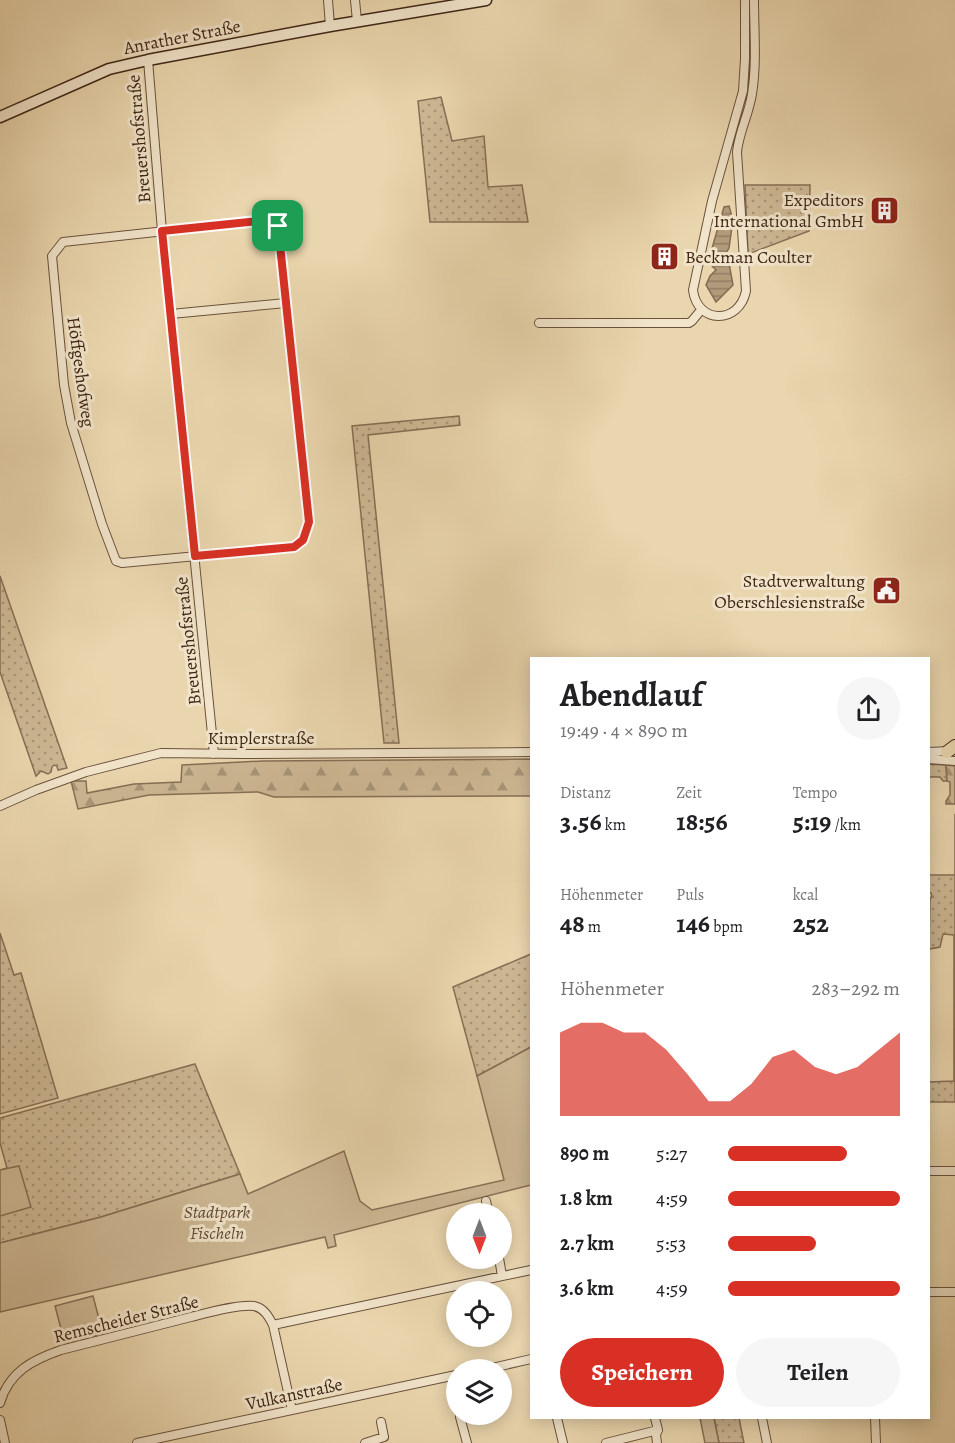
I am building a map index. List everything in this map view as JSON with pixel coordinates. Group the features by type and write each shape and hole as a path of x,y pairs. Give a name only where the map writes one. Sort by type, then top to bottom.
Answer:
{"main road":[{"name":"Anrather Straße","path":"0,117 109,69 357,21 486,0"}],"street":[{"path":"328,0 330,26"},
{"path":"355,0 357,21"},
{"path":"745,0 749,80 750,104 737,152 745,278 744,299 735,311 723,316 709,315 701,310 694,297 694,278 722,166 749,80 754,0"},
{"name":"Breuershofstraße","path":"148,60 162,231 214,754"},
{"path":"162,231 267,220 278,226 309,522 303,540 294,547 195,556"},
{"name":"Höffgeshofweg","path":"162,231 63,242 52,256 63,373 71,423 102,524 116,561 122,563 195,556"},
{"path":"171,314 286,303"},
{"path":"539,323 689,323 701,310"},
{"name":"Kimplerstraße","path":"0,806 62,781 114,764 161,753 530,752"},
{"path":"930,752 953,753"},
{"path":"930,759 953,753"},
{"path":"930,1171 955,1171"},
{"path":"501,1269 502,1276"},
{"path":"292,1410 273,1325 530,1270"},
{"path":"930,1292 955,1292"},
{"name":"Remscheider Straße","path":"0,1404 4,1390 12,1378 31,1363 61,1350 238,1307 259,1308 267,1314 273,1325"},
{"path":"512,1363 530,1359"},
{"name":"Vulkanstraße","path":"137,1443 446,1377"},
{"path":"557,1419 563,1443"},
{"path":"655,1419 658,1430 657,1443"},
{"path":"762,1419 766,1443"},
{"path":"875,1419 876,1443"},
{"path":"0,1420 5,1443"},
{"path":"365,1443 384,1437 381,1422"},
{"path":"462,1425 467,1443"},
{"path":"606,1443 658,1430"}],"green space":[{"path":"441,97 452,141 484,136 488,187 522,185 528,222 430,222 418,101"},
{"path":"745,185 810,185 809,231 748,254"},
{"path":"459,416 460,425 368,435 399,743 384,743 352,426"},
{"path":"0,576 67,768 58,770 54,765 48,774 41,771 36,776 0,672"},
{"path":"530,759 530,796 274,797 258,792 149,795 78,809 71,781 86,781 87,793 134,784 181,782 182,765 263,761"},
{"path":"930,764 946,765 947,781 943,781 940,777 930,777"},
{"path":"946,765 955,766 955,804 946,804 950,795 950,782 947,781"},
{"path":"930,875 955,875 955,1102 930,1102 930,1082 954,1081 954,935 943,934 940,947 930,949 930,899 932,896"},
{"path":"0,933 14,975 21,973 58,1098 0,1114"},
{"path":"530,954 530,1048 477,1076 453,987"},
{"name":"Stadtpark Fischeln","path":"530,1048 530,1185 460,1203 446,1203 446,1207 334,1235 336,1246 328,1248 325,1237 0,1312 0,1243 101,1217 240,1174 248,1194 344,1151 360,1201 372,1210 504,1180 477,1076"},
{"path":"195,1064 240,1174 101,1217 0,1243 0,1170 7,1168 0,1143 0,1118"},
{"path":"19,1166 31,1207 0,1216 0,1170"},
{"path":"93,1296 103,1334 65,1344 55,1306"},
{"path":"700,1419 714,1419 719,1443 705,1443"},
{"path":"714,1419 739,1419 744,1443 719,1443"}],"shaded area":[{"path":"729,206 733,220 729,248 725,255 729,263 733,285 716,302 706,285 716,270 708,262 724,207"}],"place":[{"name":"Expeditors International GmbH","path":"885,210"},
{"name":"Beckman Coulter","path":"664,257"},
{"name":"Stadtverwaltung Oberschlesienstraße","path":"886,591"}],"route":[{"path":"267,220 278,226 309,522 303,540 294,547 195,556 162,231 267,220"}]}
